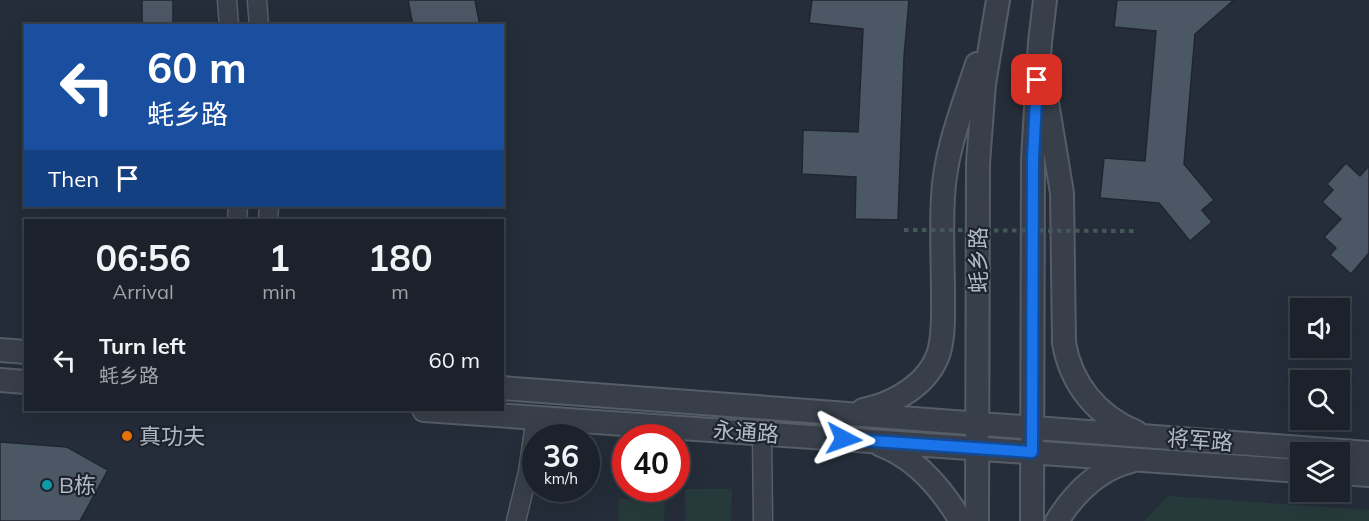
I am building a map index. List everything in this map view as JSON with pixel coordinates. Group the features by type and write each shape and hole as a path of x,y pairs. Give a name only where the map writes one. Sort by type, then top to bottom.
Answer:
{"street":[{"path":"227,0 229,24"},
{"path":"257,0 259,24"},
{"path":"842,413 872,408 900,397 924,378 939,353 943,319 945,172 960,116 998,0"},
{"name":"蚝乡路","path":"977,521 978,163 984,84 998,0"},
{"path":"1032,521 1033,159 1040,42 1045,0"},
{"path":"1040,42 1062,193 1064,343 1067,359 1077,383 1094,404 1118,422 1146,436"},
{"path":"0,350 24,352"},
{"path":"0,380 24,382"},
{"name":"永通路","path":"504,388 1032,427"},
{"name":"永通路","path":"439,411 1032,452"},
{"path":"516,521 528,472 536,417"},
{"name":"将军路","path":"1032,427 1369,453"},
{"path":"762,433 764,521"},
{"path":"865,440 894,450 908,459 942,493 961,521"},
{"name":"将军路","path":"1032,452 1290,470"},
{"path":"1057,521 1073,500 1094,479 1118,465 1140,460"},
{"path":"1350,474 1369,475"}],"path":[{"path":"904,230 1134,231"}],"shaded area":[{"path":"690,489 732,489 731,521 685,521 685,502 690,502"},
{"path":"1168,496 1369,510 1369,521 1144,521"},
{"path":"619,502 665,502 664,521 619,521"}],"building":[{"path":"142,0 173,0 173,24 142,24"},
{"path":"408,0 475,0 480,24 413,24"},
{"path":"812,0 909,0 904,57 898,220 855,219 856,177 802,174 803,130 858,132 863,29 809,23"},
{"path":"1117,0 1234,0 1195,34 1184,164 1214,200 1202,210 1212,222 1190,241 1159,203 1100,198 1104,158 1145,161 1156,31 1114,27"},
{"path":"1346,163 1360,176 1369,166 1369,253 1351,274 1330,255 1336,248 1324,237 1341,219 1322,202 1333,190 1327,184"},
{"path":"0,442 67,447 108,470 80,521 0,521"}],"place":[{"name":"真功夫","path":"127,436"},
{"name":"B栋","path":"47,485"}],"route":[{"path":"844,439 1032,452 1033,159 1037,80"}]}
